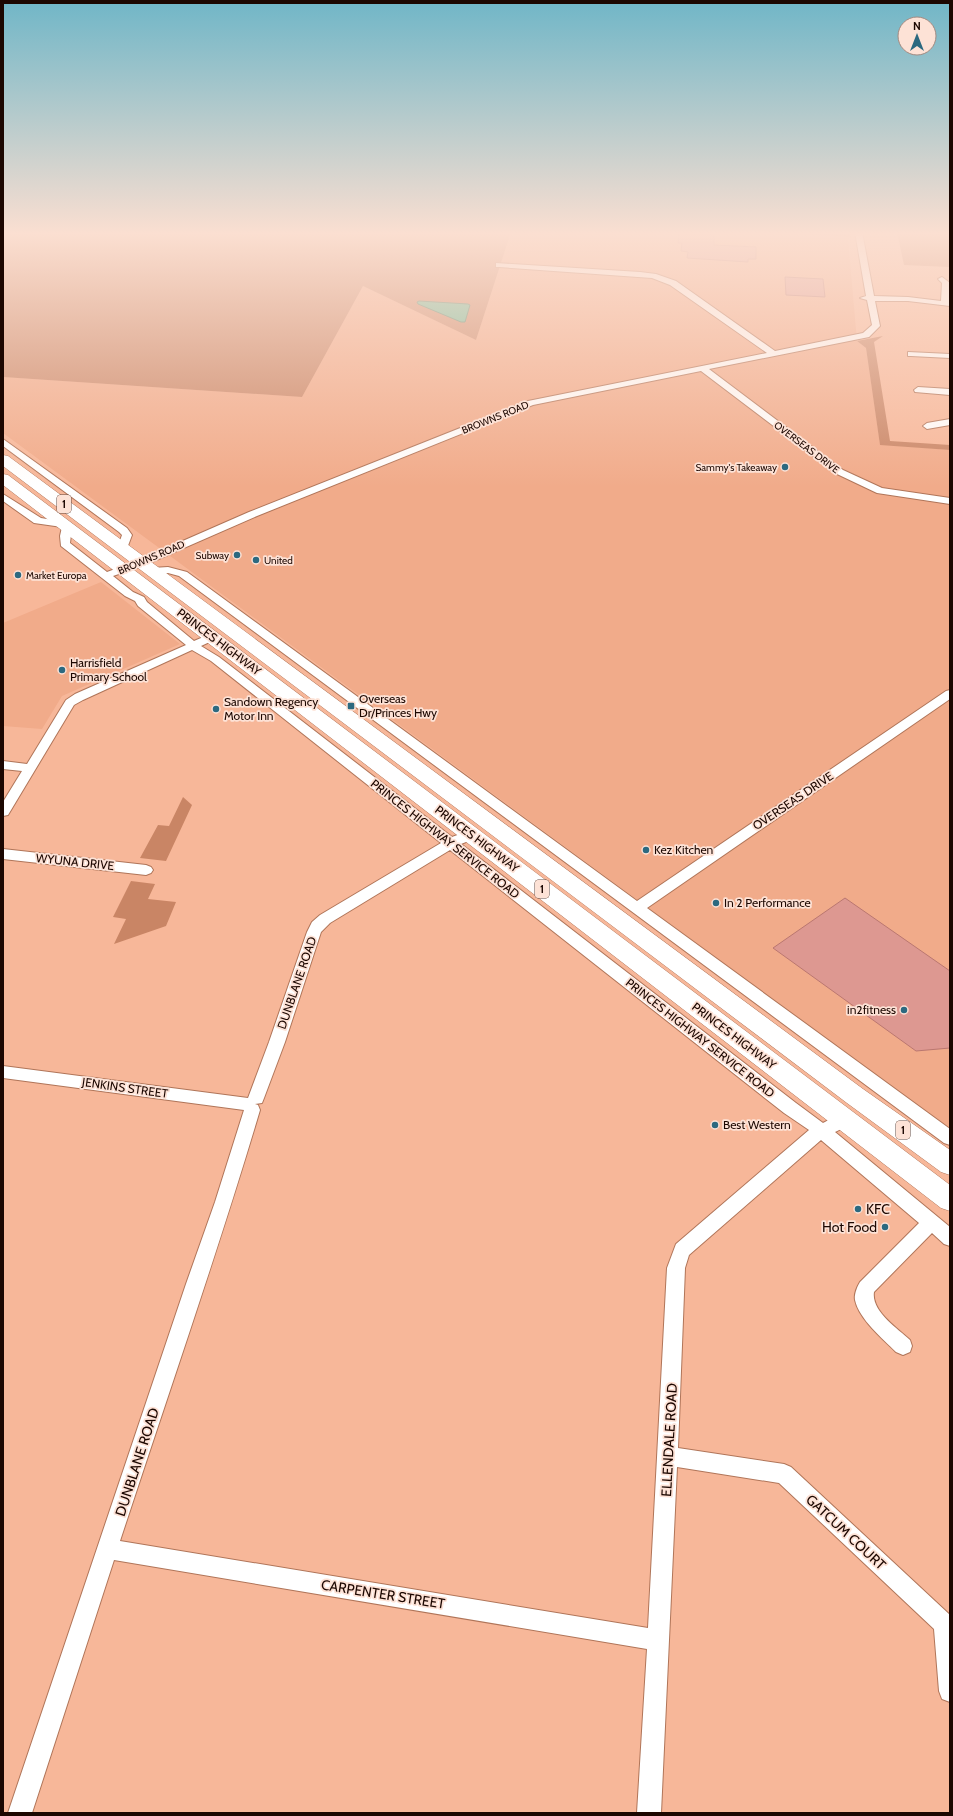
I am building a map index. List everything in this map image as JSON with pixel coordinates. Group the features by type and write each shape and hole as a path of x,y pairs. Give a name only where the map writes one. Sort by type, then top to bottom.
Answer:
{"highway":[{"name":"PRINCES HIGHWAY","path":"3,459 56,498 128,564 203,641 454,822 950,1200"},
{"name":"PRINCES HIGHWAY","path":"3,478 67,526 128,564 385,744 855,1096 950,1164"},
{"path":"25,495 42,489"},
{"path":"39,504 56,498"},
{"path":"385,744 411,774 472,821 474,825 471,835"},
{"path":"842,1118 855,1096"}],"street":[{"path":"721,317 772,353"},
{"name":"BROWNS ROAD","path":"128,564 196,538 531,402 866,335 872,332 876,326 873,317"},
{"path":"912,354 950,356"},
{"name":"OVERSEAS DRIVE","path":"702,368 840,472 880,490 950,501"},
{"path":"918,390 950,392"},
{"path":"927,426 950,422"},
{"path":"3,442 122,530 127,535 128,564 168,570 183,574 950,1138"},
{"path":"5,500 25,495"},
{"path":"5,500 38,521 67,526"},
{"path":"3,812 72,701 203,641"},
{"name":"PRINCES HIGHWAY SERVICE ROAD","path":"203,641 214,659 784,1104 821,1130 930,1223 950,1238"},
{"name":"OVERSEAS DRIVE","path":"637,908 950,694"},
{"path":"3,765 30,768"},
{"path":"451,843 455,832 454,822"},
{"name":"DUNBLANE ROAD","path":"20,1813 195,1284 224,1202 252,1104 317,926 325,919 451,843 471,835"},
{"name":"WYUNA DRIVE","path":"3,854 146,870"},
{"name":"JENKINS STREET","path":"3,1072 252,1104"},
{"path":"819,1100 823,1115 821,1130"},
{"name":"ELLENDALE ROAD","path":"649,1813 668,1456 676,1268 682,1250 821,1130 836,1125 842,1118"},
{"path":"903,1346 872,1315 864,1300 866,1288 930,1223"},
{"name":"GATCUM COURT","path":"668,1456 784,1474 947,1622 950,1691"},
{"name":"CARPENTER STREET","path":"108,1549 658,1640"}],"shaded area":[{"path":"3,317 346,317 302,397 3,377"},
{"path":"346,317 427,317 476,340 484,317 855,317 857,341 866,348 880,444 950,450 950,1130 3,433 3,377 302,397"},
{"path":"427,317 484,317 476,340"},
{"path":"448,317 467,317 465,322 461,322"},
{"path":"883,336 874,342 890,441 950,445 950,450 880,445 866,348 857,341"},
{"name":"Harrisfield Primary School","path":"101,582 180,644 62,696 42,729 3,726 3,623"},
{"path":"183,797 192,805 166,861 140,858 158,825 169,826"},
{"path":"131,881 155,884 148,899 176,902 166,926 114,944 126,919 113,917"}],"building":[{"name":"in2fitness","path":"845,898 950,971 950,1048 916,1051 773,948"}],"place":[{"name":"Sammy's Takeaway","path":"785,467"},
{"name":"Subway","path":"237,555"},
{"name":"United","path":"256,560"},
{"name":"Market Europa","path":"18,575"},
{"name":"Harrisfield Primary School","path":"62,670"},
{"name":"Overseas Dr/Princes Hwy","path":"351,706"},
{"name":"Sandown Regency Motor Inn","path":"216,709"},
{"name":"Kez Kitchen","path":"646,850"},
{"name":"In 2 Performance","path":"716,903"},
{"name":"in2fitness","path":"904,1010"},
{"name":"Best Western","path":"715,1125"},
{"name":"KFC","path":"858,1209"},
{"name":"Hot Food","path":"885,1227"}]}
